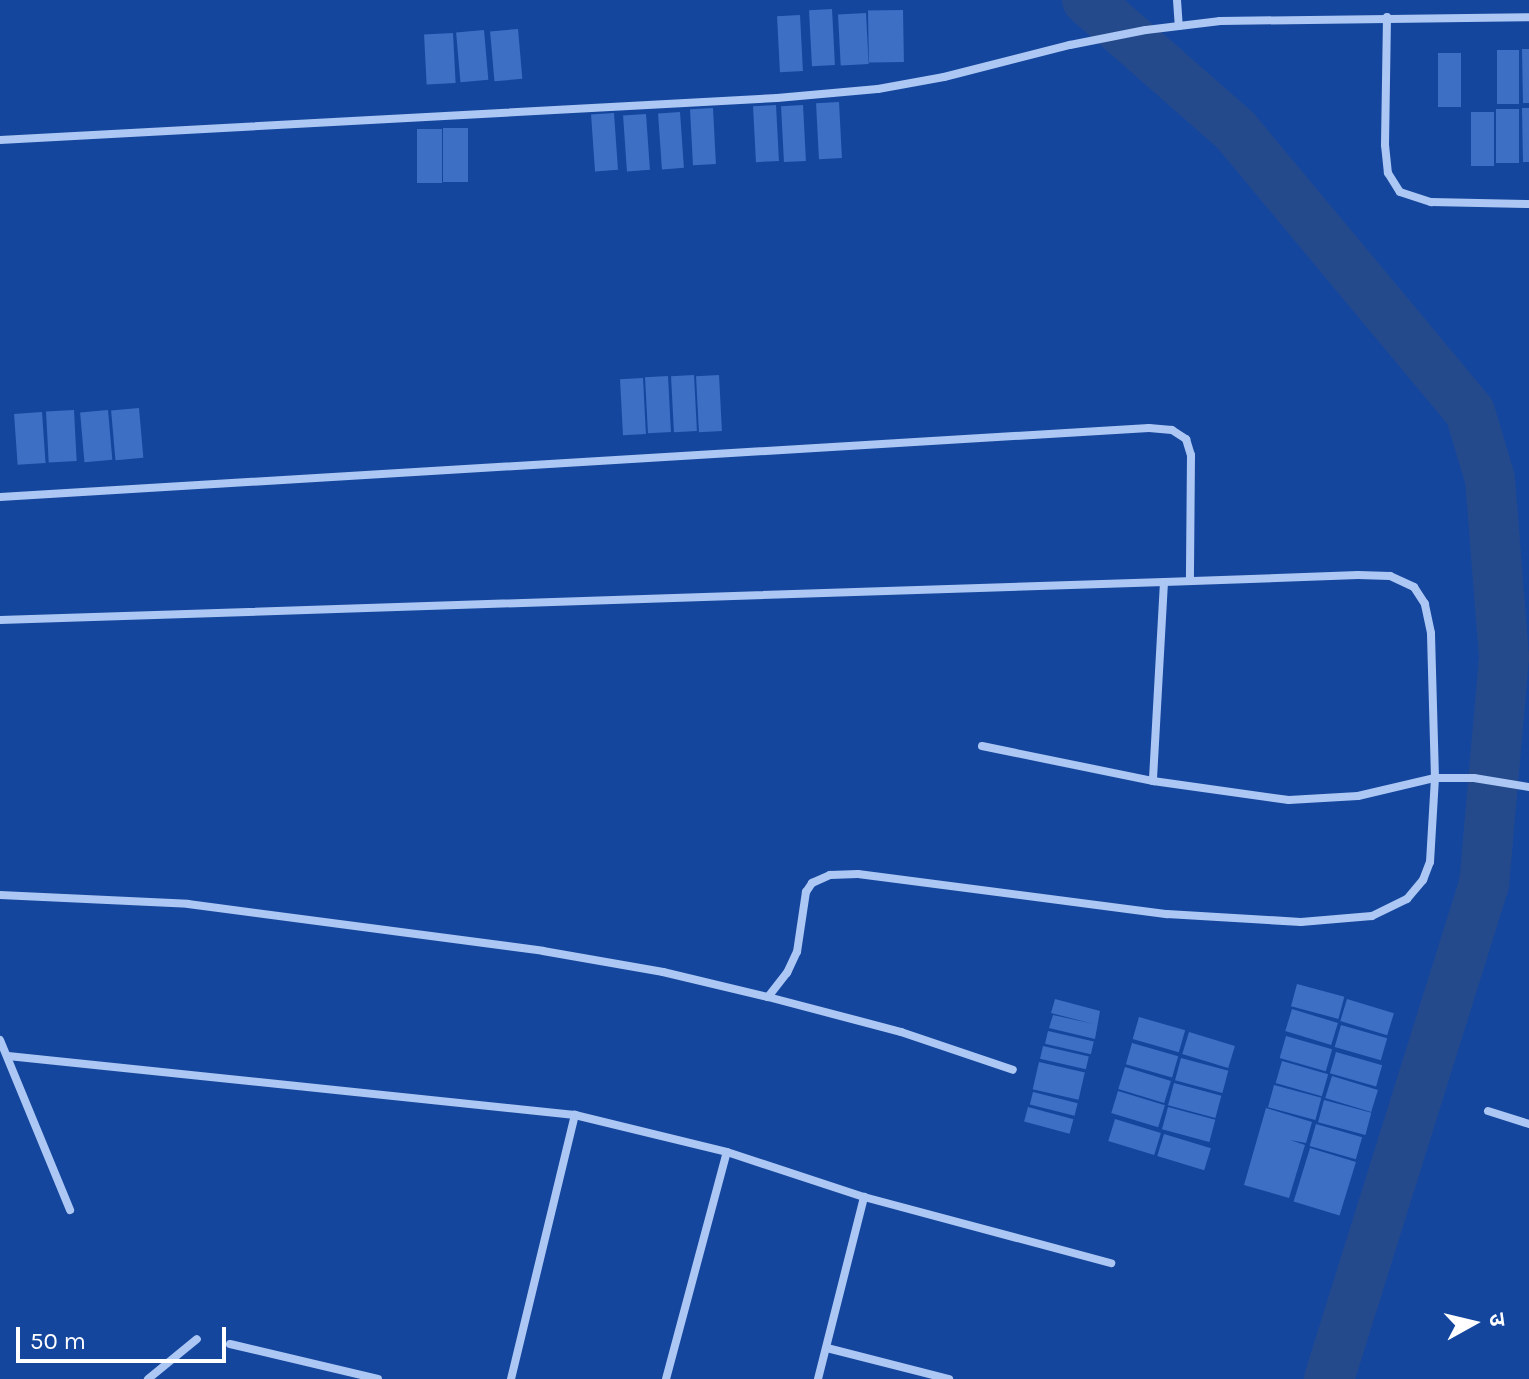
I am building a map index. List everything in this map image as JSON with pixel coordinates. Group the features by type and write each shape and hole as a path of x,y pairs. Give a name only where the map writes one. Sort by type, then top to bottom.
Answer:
{"street":[{"path":"1177,0 1179,26"},
{"path":"1387,17 1385,145 1388,173 1400,192 1431,202 1529,204"},
{"path":"0,140 791,97 878,89 944,77 1070,45 1146,30 1220,21 1529,17"},
{"path":"0,497 1149,428 1172,430 1186,439 1191,455 1190,581"},
{"path":"0,620 1358,575 1390,576 1414,587 1425,604 1431,633 1435,778 1430,862 1423,880 1407,899 1372,916 1301,922 1167,914 858,874 830,875 812,883 806,892 797,952 787,973 768,997"},
{"path":"1153,781 1164,582"},
{"path":"982,746 1212,791 1315,800 1358,796 1435,778 1474,778 1529,787"},
{"path":"0,895 188,904 422,932 663,972 901,1032 1013,1070"},
{"path":"0,1040 70,1210"},
{"path":"8,1056 575,1115 727,1152 864,1197 1111,1263"},
{"path":"1488,1111 1529,1124"},
{"path":"511,1379 575,1115"},
{"path":"666,1379 727,1152"},
{"path":"818,1379 864,1197"},
{"path":"148,1379 197,1339"},
{"path":"230,1344 378,1379"},
{"path":"827,1348 949,1379"}],"building":[{"path":"832,9 835,65 812,66 809,10"},
{"path":"903,10 904,62 869,63 868,11"},
{"path":"866,13 869,64 841,65 838,14"},
{"path":"800,15 803,71 780,72 777,16"},
{"path":"518,29 522,79 494,81 490,31"},
{"path":"484,30 488,80 460,82 456,32"},
{"path":"453,33 456,83 427,84 424,35"},
{"path":"1522,49 1529,49 1529,103 1523,103"},
{"path":"1497,50 1519,50 1519,104 1497,104"},
{"path":"1438,53 1461,53 1461,107 1438,107"},
{"path":"839,102 842,158 819,159 816,103"},
{"path":"776,105 779,161 756,162 753,106"},
{"path":"803,105 806,161 784,162 781,106"},
{"path":"713,108 716,164 693,165 690,109"},
{"path":"1522,108 1529,108 1529,162 1523,162"},
{"path":"1496,109 1519,109 1519,163 1496,163"},
{"path":"680,112 684,168 662,169 658,114"},
{"path":"1471,112 1494,112 1494,166 1471,166"},
{"path":"614,113 618,170 595,171 591,115"},
{"path":"646,114 650,170 627,171 623,116"},
{"path":"443,128 468,128 468,182 443,182"},
{"path":"417,129 442,129 442,183 417,183"},
{"path":"694,375 697,431 674,432 671,376"},
{"path":"719,375 722,431 699,432 696,376"},
{"path":"668,376 671,432 648,433 645,377"},
{"path":"643,378 646,434 623,435 620,379"},
{"path":"139,408 143,458 115,460 111,410"},
{"path":"74,410 77,461 49,462 46,411"},
{"path":"108,410 112,460 84,462 80,412"},
{"path":"42,412 46,463 18,465 14,414"},
{"path":"1297,984 1344,997 1338,1019 1291,1006"},
{"path":"1055,999 1100,1011 1095,1039 1049,1028 1053,1015 1094,1024 1051,1013"},
{"path":"1347,999 1394,1013 1387,1035 1340,1021"},
{"path":"1292,1009 1338,1023 1331,1045 1285,1031"},
{"path":"1139,1017 1185,1030 1179,1052 1133,1039"},
{"path":"1341,1025 1387,1038 1381,1060 1335,1047"},
{"path":"1048,1031 1094,1042 1091,1054 1045,1044"},
{"path":"1189,1032 1235,1046 1228,1068 1182,1054"},
{"path":"1286,1036 1332,1049 1326,1071 1280,1058"},
{"path":"1132,1043 1178,1056 1172,1077 1126,1064"},
{"path":"1043,1046 1089,1057 1086,1069 1040,1059"},
{"path":"1336,1052 1382,1065 1376,1086 1330,1073"},
{"path":"1181,1058 1228,1071 1222,1093 1175,1080"},
{"path":"1282,1061 1328,1074 1322,1096 1276,1083"},
{"path":"1039,1062 1085,1073 1078,1100 1033,1089"},
{"path":"1125,1067 1171,1081 1164,1103 1118,1089"},
{"path":"1332,1076 1378,1090 1371,1112 1325,1098"},
{"path":"1174,1083 1221,1096 1215,1118 1168,1105"},
{"path":"1274,1085 1321,1098 1315,1120 1268,1107"},
{"path":"1118,1091 1165,1105 1158,1127 1111,1113"},
{"path":"1033,1092 1078,1103 1074,1116 1030,1105"},
{"path":"1324,1100 1371,1113 1365,1135 1318,1122"},
{"path":"1028,1107 1073,1119 1070,1134 1024,1121"},
{"path":"1168,1107 1215,1120 1209,1142 1162,1129"},
{"path":"1266,1108 1312,1122 1306,1143 1290,1140 1305,1145 1289,1198 1244,1185"},
{"path":"1115,1119 1161,1133 1154,1155 1108,1141"},
{"path":"1316,1124 1362,1137 1356,1159 1310,1146"},
{"path":"1164,1134 1211,1148 1204,1170 1157,1156"},
{"path":"1310,1148 1356,1162 1340,1216 1294,1202"}],"waterway":[{"path":"1087,0 1235,130 1470,412 1490,479 1504,657 1484,884 1329,1379"}]}
